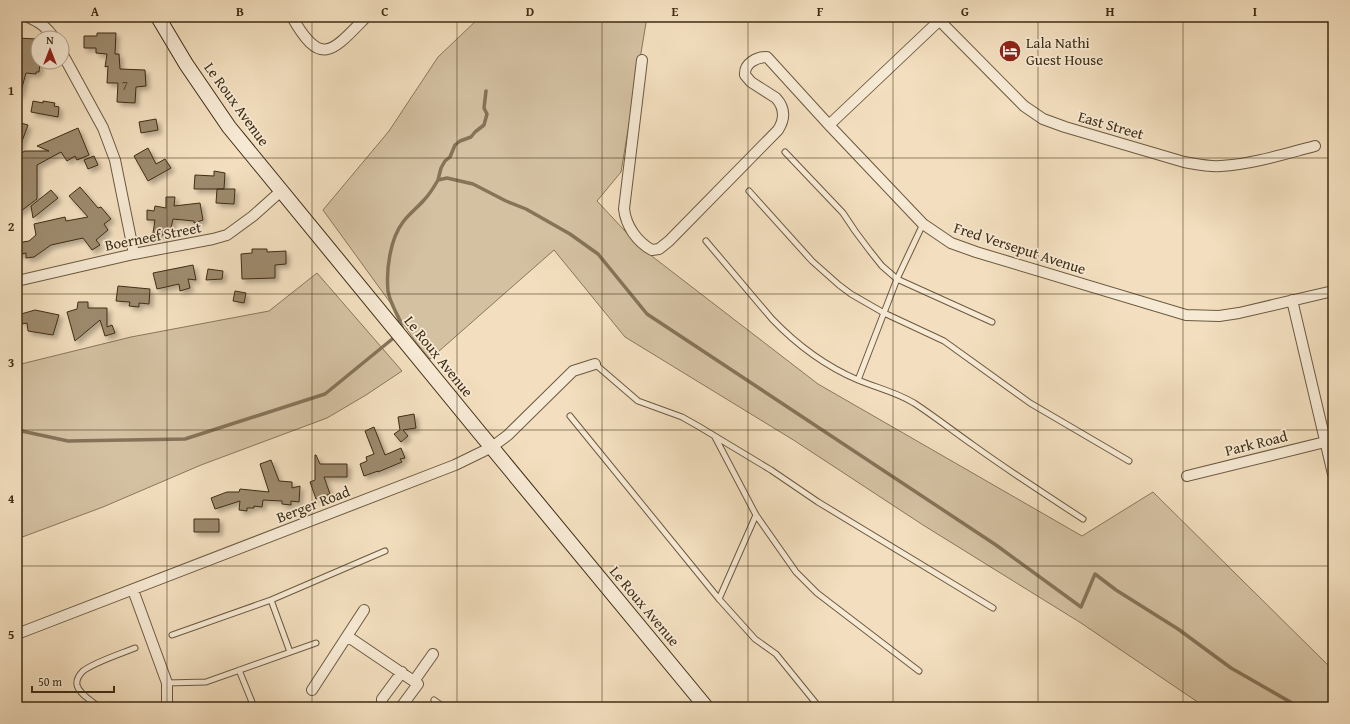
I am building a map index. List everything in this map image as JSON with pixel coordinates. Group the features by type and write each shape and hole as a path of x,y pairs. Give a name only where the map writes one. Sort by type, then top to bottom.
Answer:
{"main road":[{"name":"Le Roux Avenue","path":"158,17 186,64 229,126 706,707"}],"street":[{"path":"28,17 37,21 48,30"},
{"path":"292,17 308,42 314,47 322,50 332,48 339,44 366,17"},
{"path":"829,124 939,18"},
{"name":"East Street","path":"939,18 1024,106 1043,119 1065,127 1184,162 1201,165 1219,166 1245,163 1315,146"},
{"name":"Fred Verseput Avenue","path":"642,60 624,209 625,218 632,231 646,246 654,250 659,249 672,238 778,130 783,121 784,115 779,102 776,98 751,82 745,75 746,67 750,63 757,58 767,57 923,224 951,243 969,250 1186,315 1219,316 1239,313 1333,291"},
{"path":"70,67 103,128 115,160 134,254"},
{"name":"Boerneef Street","path":"17,281 134,254 214,239 227,235 253,216 281,190"},
{"path":"1292,300 1329,441 1333,474"},
{"name":"Berger Road","path":"17,634 447,468 492,448 508,435 573,371 595,364"},
{"name":"Park Road","path":"1187,476 1329,441"},
{"path":"133,590 167,683 167,707"},
{"path":"312,690 364,610"},
{"path":"347,636 416,682"},
{"path":"401,707 433,654"},
{"path":"382,707 382,699 402,672"}],"lane":[{"path":"785,152 843,213 882,266 898,279 992,322"},
{"path":"748,191 812,261 839,285 884,313 944,340 1034,406 1129,461"},
{"path":"858,380 898,279 923,224"},
{"path":"706,241 783,330 820,360 858,380 898,394 915,404 974,446 1083,519"},
{"path":"595,364 638,400 682,417 771,470 818,502 993,608"},
{"path":"570,416 719,599 755,639 776,654 819,707"},
{"path":"714,436 756,515 796,572 817,593 919,671"},
{"path":"719,599 756,515"},
{"path":"172,635 271,600 385,551"},
{"path":"271,600 290,652"},
{"path":"167,683 206,682 316,643"},
{"path":"99,707 80,692 76,683 78,677 82,672 135,648"},
{"path":"239,670 254,707"},
{"path":"434,700 444,707"}],"shaded area":[{"path":"480,17 647,17 621,172 597,201 640,247 818,384 1082,536 1153,492 1333,670 1333,707 1205,707 1081,623 923,525 795,441 625,337 554,250 430,359 412,337 397,312 323,210 389,131 438,57"},
{"path":"317,273 402,371 366,395 327,418 201,465 103,507 17,539 17,365 131,337 269,311"}],"building":[{"path":"97,33 116,33 115,54 119,54 120,69 145,70 146,86 136,87 135,103 117,102 118,83 107,83 108,66 105,67 107,54 96,53 96,48 84,48 84,36 97,36"},
{"path":"17,38 30,39 30,70 39,70 39,72 36,72 36,74 26,73 20,95 17,94"},
{"path":"33,101 55,103 54,106 59,107 58,117 31,112"},
{"path":"156,119 158,130 141,133 139,122"},
{"path":"17,122 28,125 18,152 17,151"},
{"path":"78,128 89,155 77,160 75,156 67,161 61,152 37,165 37,199 17,214 17,155 25,151 49,151 37,146"},
{"path":"148,148 156,164 165,159 171,168 148,181 134,156"},
{"path":"94,156 98,165 88,169 84,160"},
{"path":"214,171 225,173 224,189 194,189 195,175 214,176"},
{"path":"80,187 98,208 101,207 111,219 104,224 108,230 96,240 100,245 92,250 83,238 51,245 34,257 26,258 26,253 17,255 17,243 29,241 36,235 34,224 65,217 66,221 88,217 69,196"},
{"path":"217,189 235,189 234,204 216,203"},
{"path":"51,190 58,198 33,218 31,206"},
{"path":"166,197 175,197 174,206 200,203 203,220 194,223 194,221 173,219 170,233 163,231 163,235 153,233 155,220 147,220 147,210 154,211 155,206 166,208"},
{"path":"252,249 267,249 267,252 286,251 286,264 275,265 275,278 242,279 241,254 252,253"},
{"path":"193,265 196,280 188,279 190,288 180,291 179,284 157,289 153,273"},
{"path":"208,269 223,271 222,279 206,280"},
{"path":"118,286 150,289 149,304 139,303 139,307 129,306 130,302 116,301"},
{"path":"235,291 246,293 244,303 233,301"},
{"path":"78,302 88,302 88,308 107,308 107,327 112,325 115,333 105,336 100,320 75,341 67,312 77,309"},
{"path":"35,310 59,315 53,335 28,331 27,323 22,324 21,314"},
{"path":"414,414 416,428 403,430 408,436 401,442 394,434 400,430 398,417"},
{"path":"374,427 385,455 401,448 405,458 400,459 402,462 364,476 360,464 367,461 366,457 374,454 365,431"},
{"path":"315,455 320,464 347,464 347,477 324,477 330,494 316,499 310,482 315,480"},
{"path":"271,460 279,481 292,482 292,488 300,486 299,502 291,501 291,505 282,504 282,501 263,500 262,507 254,506 254,508 247,508 247,511 239,510 240,501 215,509 211,498 227,492 239,492 240,489 269,492 260,464"},
{"path":"194,519 219,519 219,532 194,532"}],"waterway":[{"path":"438,180 441,168 445,161 450,157 455,145 460,141 471,137 484,125 487,114 484,108 486,91"},
{"path":"402,331 400,320 388,291 388,264 395,237 405,219 428,195 438,180 447,178 473,184 506,201 526,209 570,234 598,254 647,314 996,545 1081,607 1095,574 1116,590 1178,629 1231,668 1299,707"},
{"path":"17,430 68,441 185,439 325,394 396,336"}],"place":[{"name":"Lala Nathi Guest House","path":"1010,51"}]}
